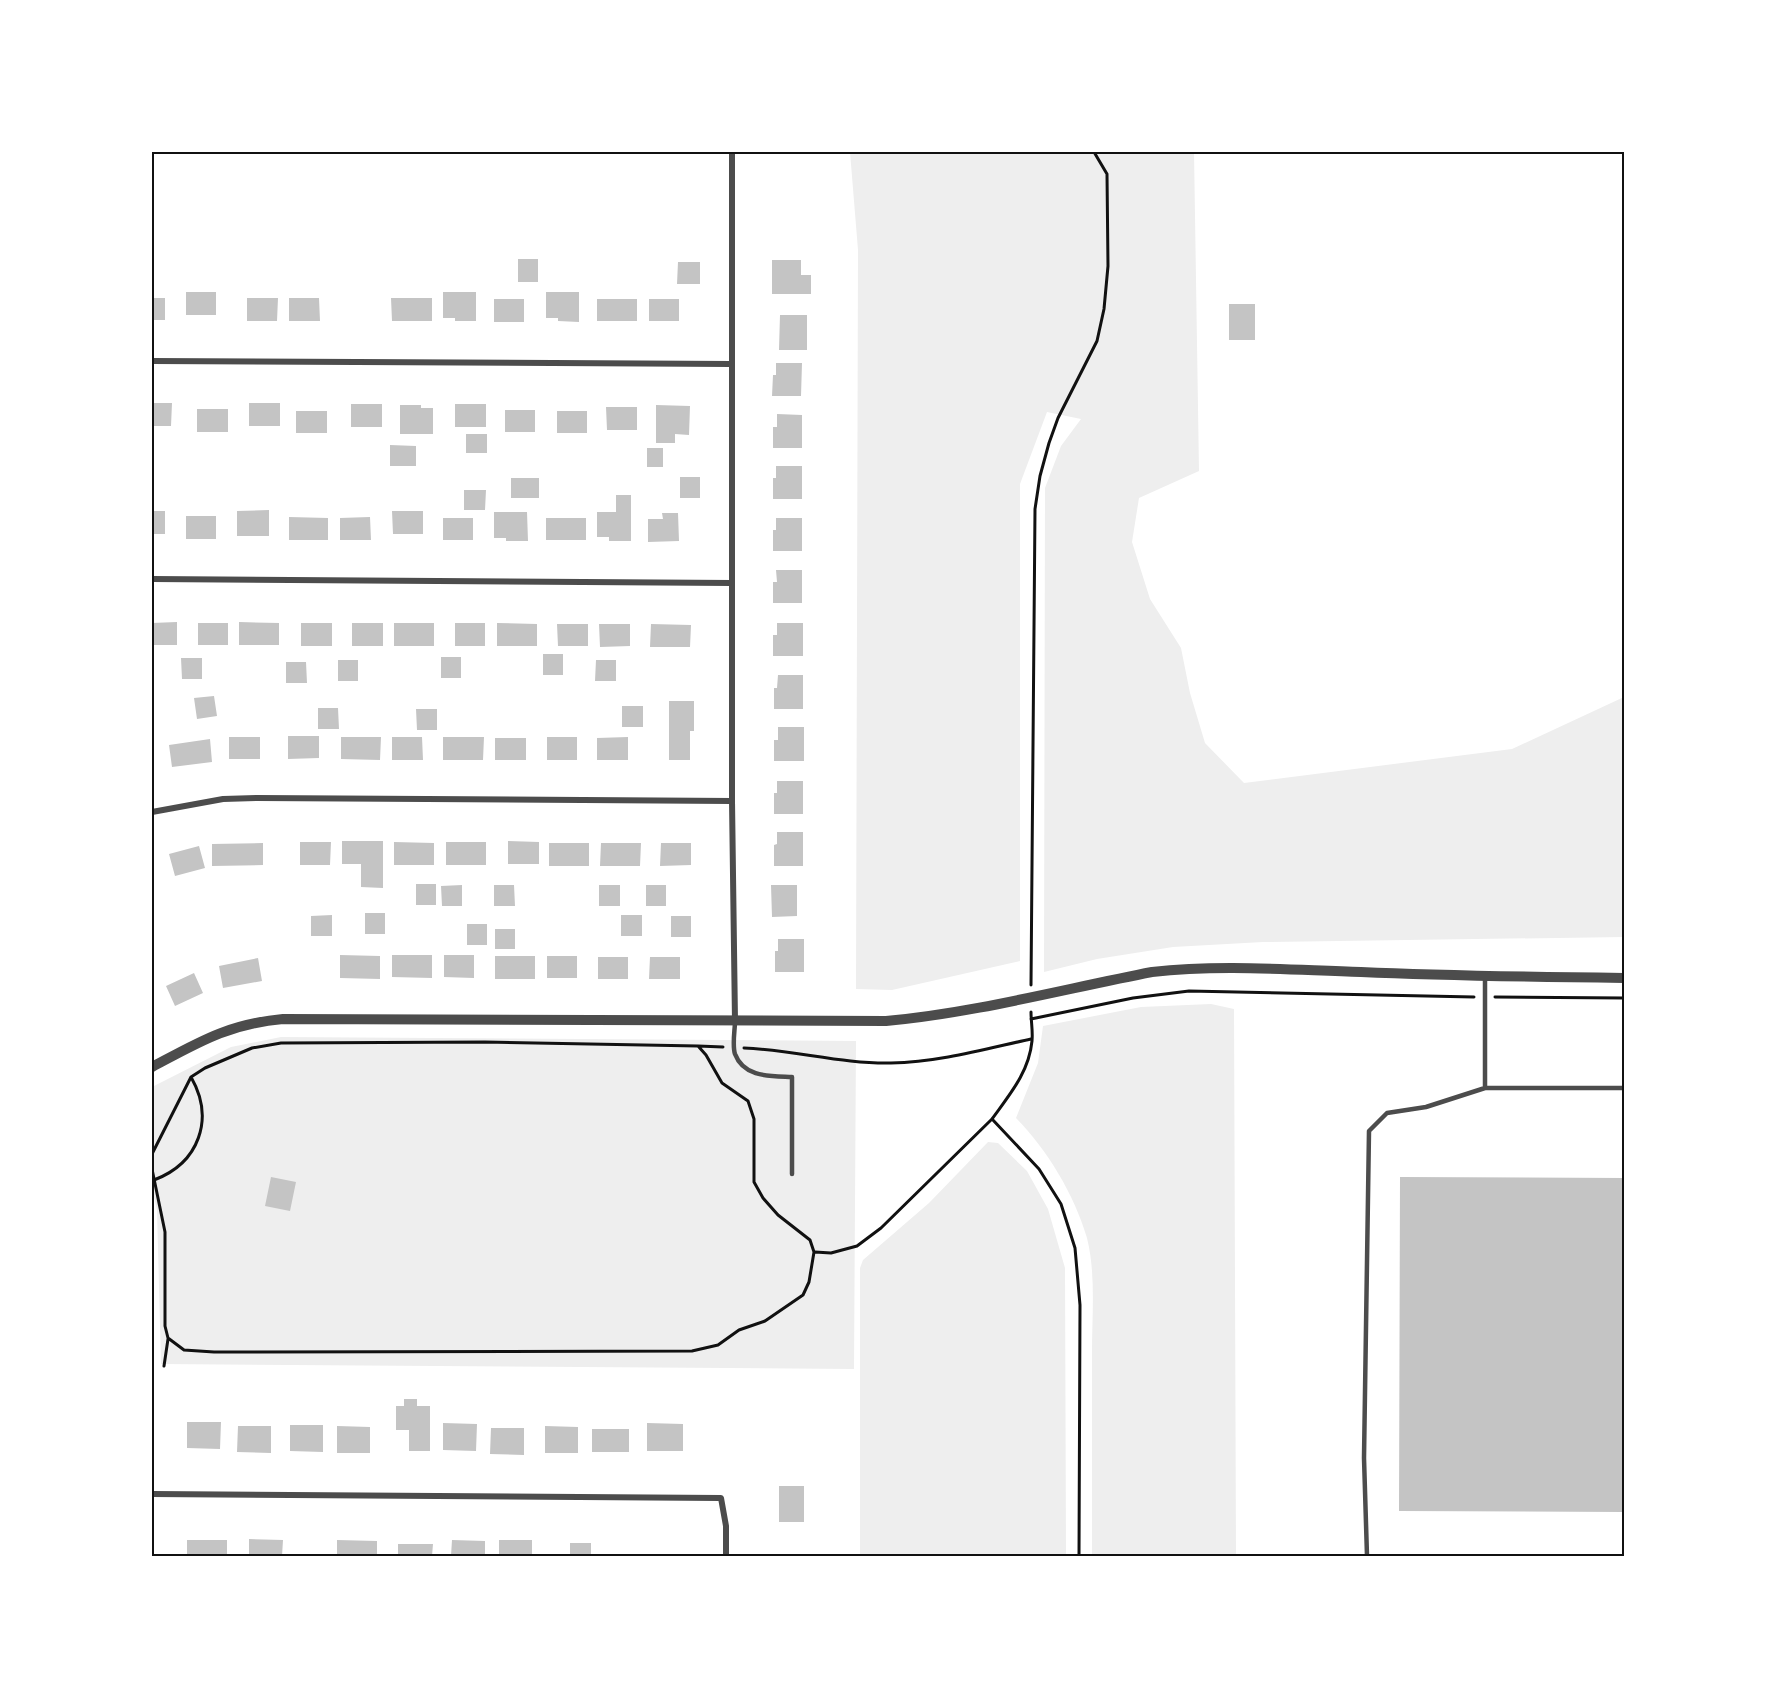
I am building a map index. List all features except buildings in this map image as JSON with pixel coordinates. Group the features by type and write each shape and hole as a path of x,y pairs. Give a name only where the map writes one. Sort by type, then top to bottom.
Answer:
{"street":[{"path":"732,152 732,801 735,1021"},
{"path":"152,361 732,364"},
{"path":"152,579 732,583"},
{"path":"152,812 224,799 258,798 732,801"},
{"path":"152,1067 222,1031 259,1021 325,1019 886,1021 933,1016 1152,972 1181,969 1231,968 1485,977 1624,978"},
{"path":"152,1494 721,1498 726,1526 726,1557"}],"lane":[{"path":"1485,977 1485,1088"},
{"path":"735,1021 735,1053 744,1067 761,1076 792,1077 792,1174"},
{"path":"1367,1557 1364,1458 1368,1131 1387,1113 1426,1107 1485,1088 1624,1088"}],"path":[{"path":"814,1252 831,1253 857,1246 881,1228 992,1119 1019,1083 1030,1054 1032,1039 1035,509 1040,476 1049,443 1058,418 1097,341 1104,309 1108,266 1107,174 1094,152"},
{"path":"1031,1019 1133,998 1189,991 1624,998"},
{"path":"152,1154 191,1077 205,1068 252,1048 281,1043 485,1042 698,1046 776,1049 857,1062 890,1063 931,1060 1032,1039"},
{"path":"168,1338 184,1350 214,1352 692,1352 717,1345 739,1330 765,1321 803,1295 809,1282 814,1252 810,1240 778,1215 763,1198 754,1182 754,1119 748,1101 722,1083 706,1055 698,1046"},
{"path":"154,1180 166,1175 187,1159 199,1138 202,1111 197,1088 191,1077"},
{"path":"992,1119 1039,1168 1061,1204 1075,1248 1080,1293 1079,1557"},
{"path":"152,1169 165,1232 165,1326 168,1338 164,1366"}],"shaded area":[{"path":"850,152 1194,152 1199,471 1139,498 1132,542 1150,599 1181,648 1190,693 1205,743 1244,783 1512,749 1624,697 1624,937 1263,942 1173,947 1097,959 1044,972 1045,488 1061,446 1081,419 1047,412 1020,484 1020,961 892,990 856,989 858,250"},
{"path":"1211,1004 1234,1009 1236,1556 1092,1556 1093,1295 1090,1252 1082,1222 1059,1174 1039,1144 1016,1118 1038,1063 1043,1026 1141,1007"},
{"path":"281,1037 856,1041 854,1369 161,1364 157,1210 152,1188 152,1087 231,1047"},
{"path":"988,1142 998,1143 1027,1171 1048,1209 1065,1268 1066,1556 860,1556 860,1268 863,1260 929,1203"}]}
